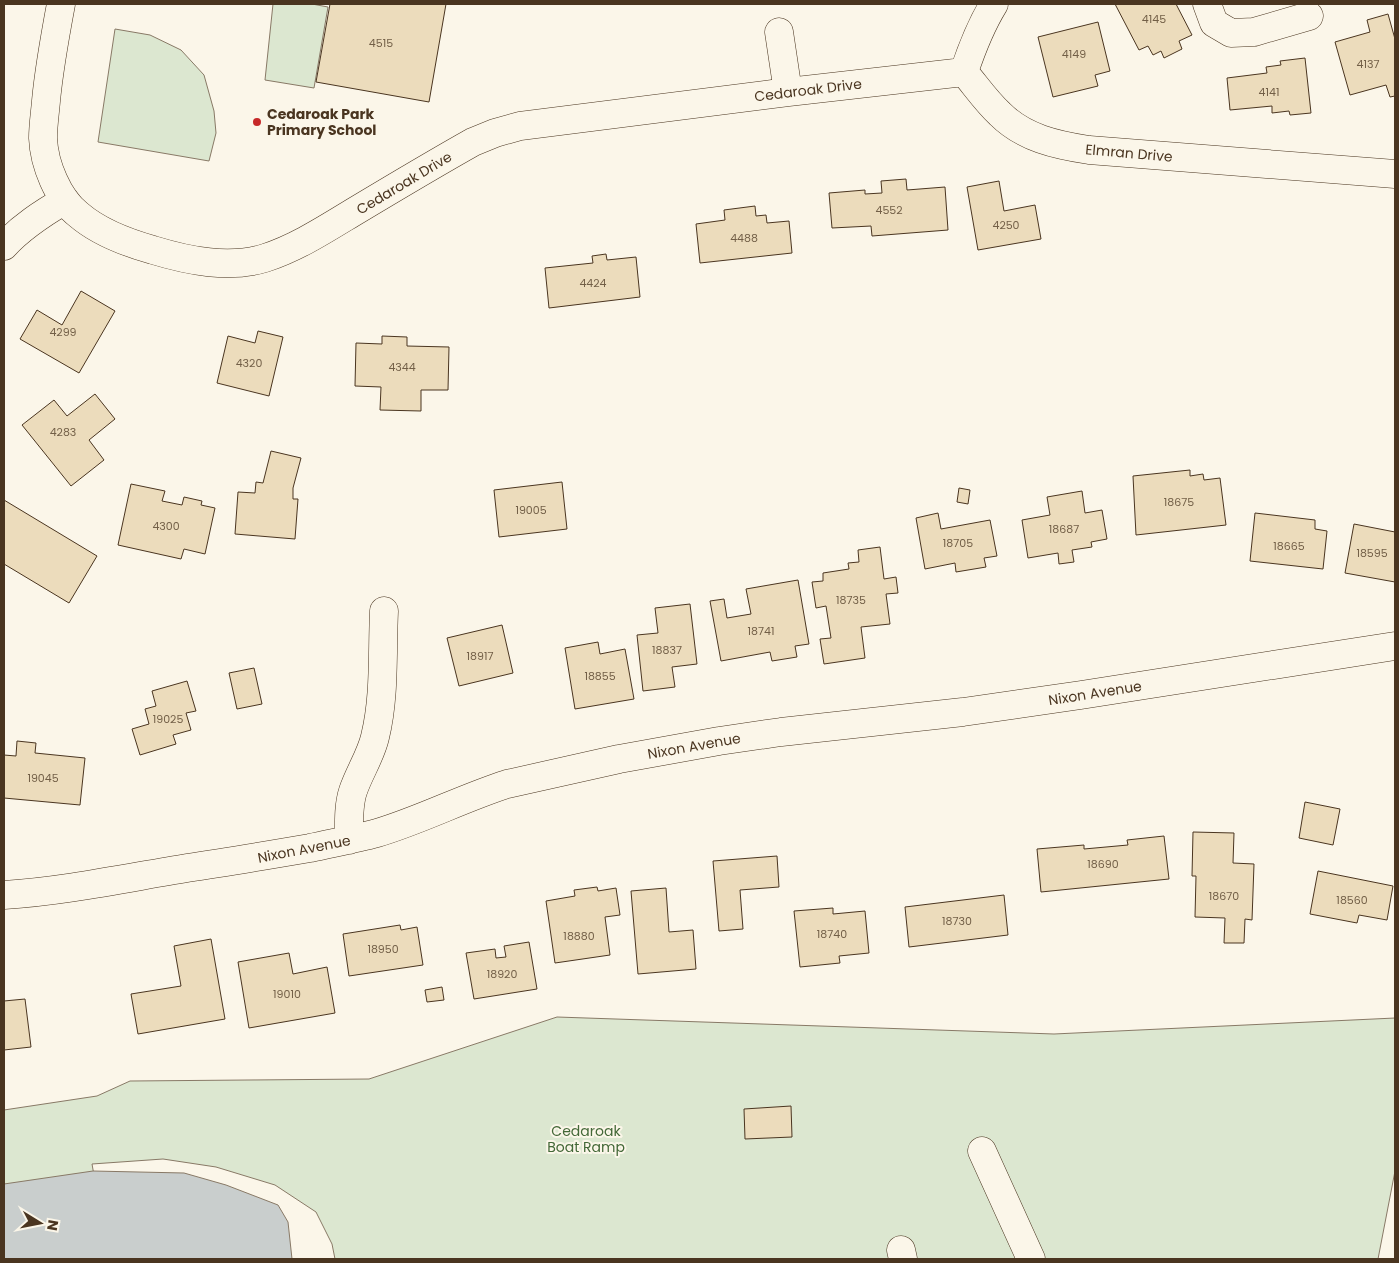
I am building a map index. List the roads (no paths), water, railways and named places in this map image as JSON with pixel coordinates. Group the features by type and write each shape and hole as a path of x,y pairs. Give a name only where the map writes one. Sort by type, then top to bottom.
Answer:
{"street":[{"name":"Cedaroak Drive","path":"61,4 48,80 43,139 50,174 65,200 78,215 116,237 135,245 180,258 222,263 242,263 265,258 291,248 473,142 520,126 964,72"},
{"path":"964,72 972,48 994,4"},
{"path":"1208,4 1214,23 1231,33 1254,32 1309,16"},
{"path":"780,32 788,92"},
{"name":"Elmran Drive","path":"964,72 993,107 1009,121 1039,139 1062,146 1089,150 1395,174"},
{"path":"4,246 12,237 38,217 65,200"},
{"path":"349,840 349,816 353,793 374,740 380,713 384,611"},
{"name":"Nixon Avenue","path":"4,895 114,881 250,859 349,840 417,820 507,784 668,749 781,732 963,712 1081,696 1395,646"},
{"path":"982,1151 1031,1259"}],"place":[{"name":"Cedaroak Park Primary School","path":"257,122"}],"park label":[{"name":"Cedaroak Boat Ramp","path":"586,1140"}]}
